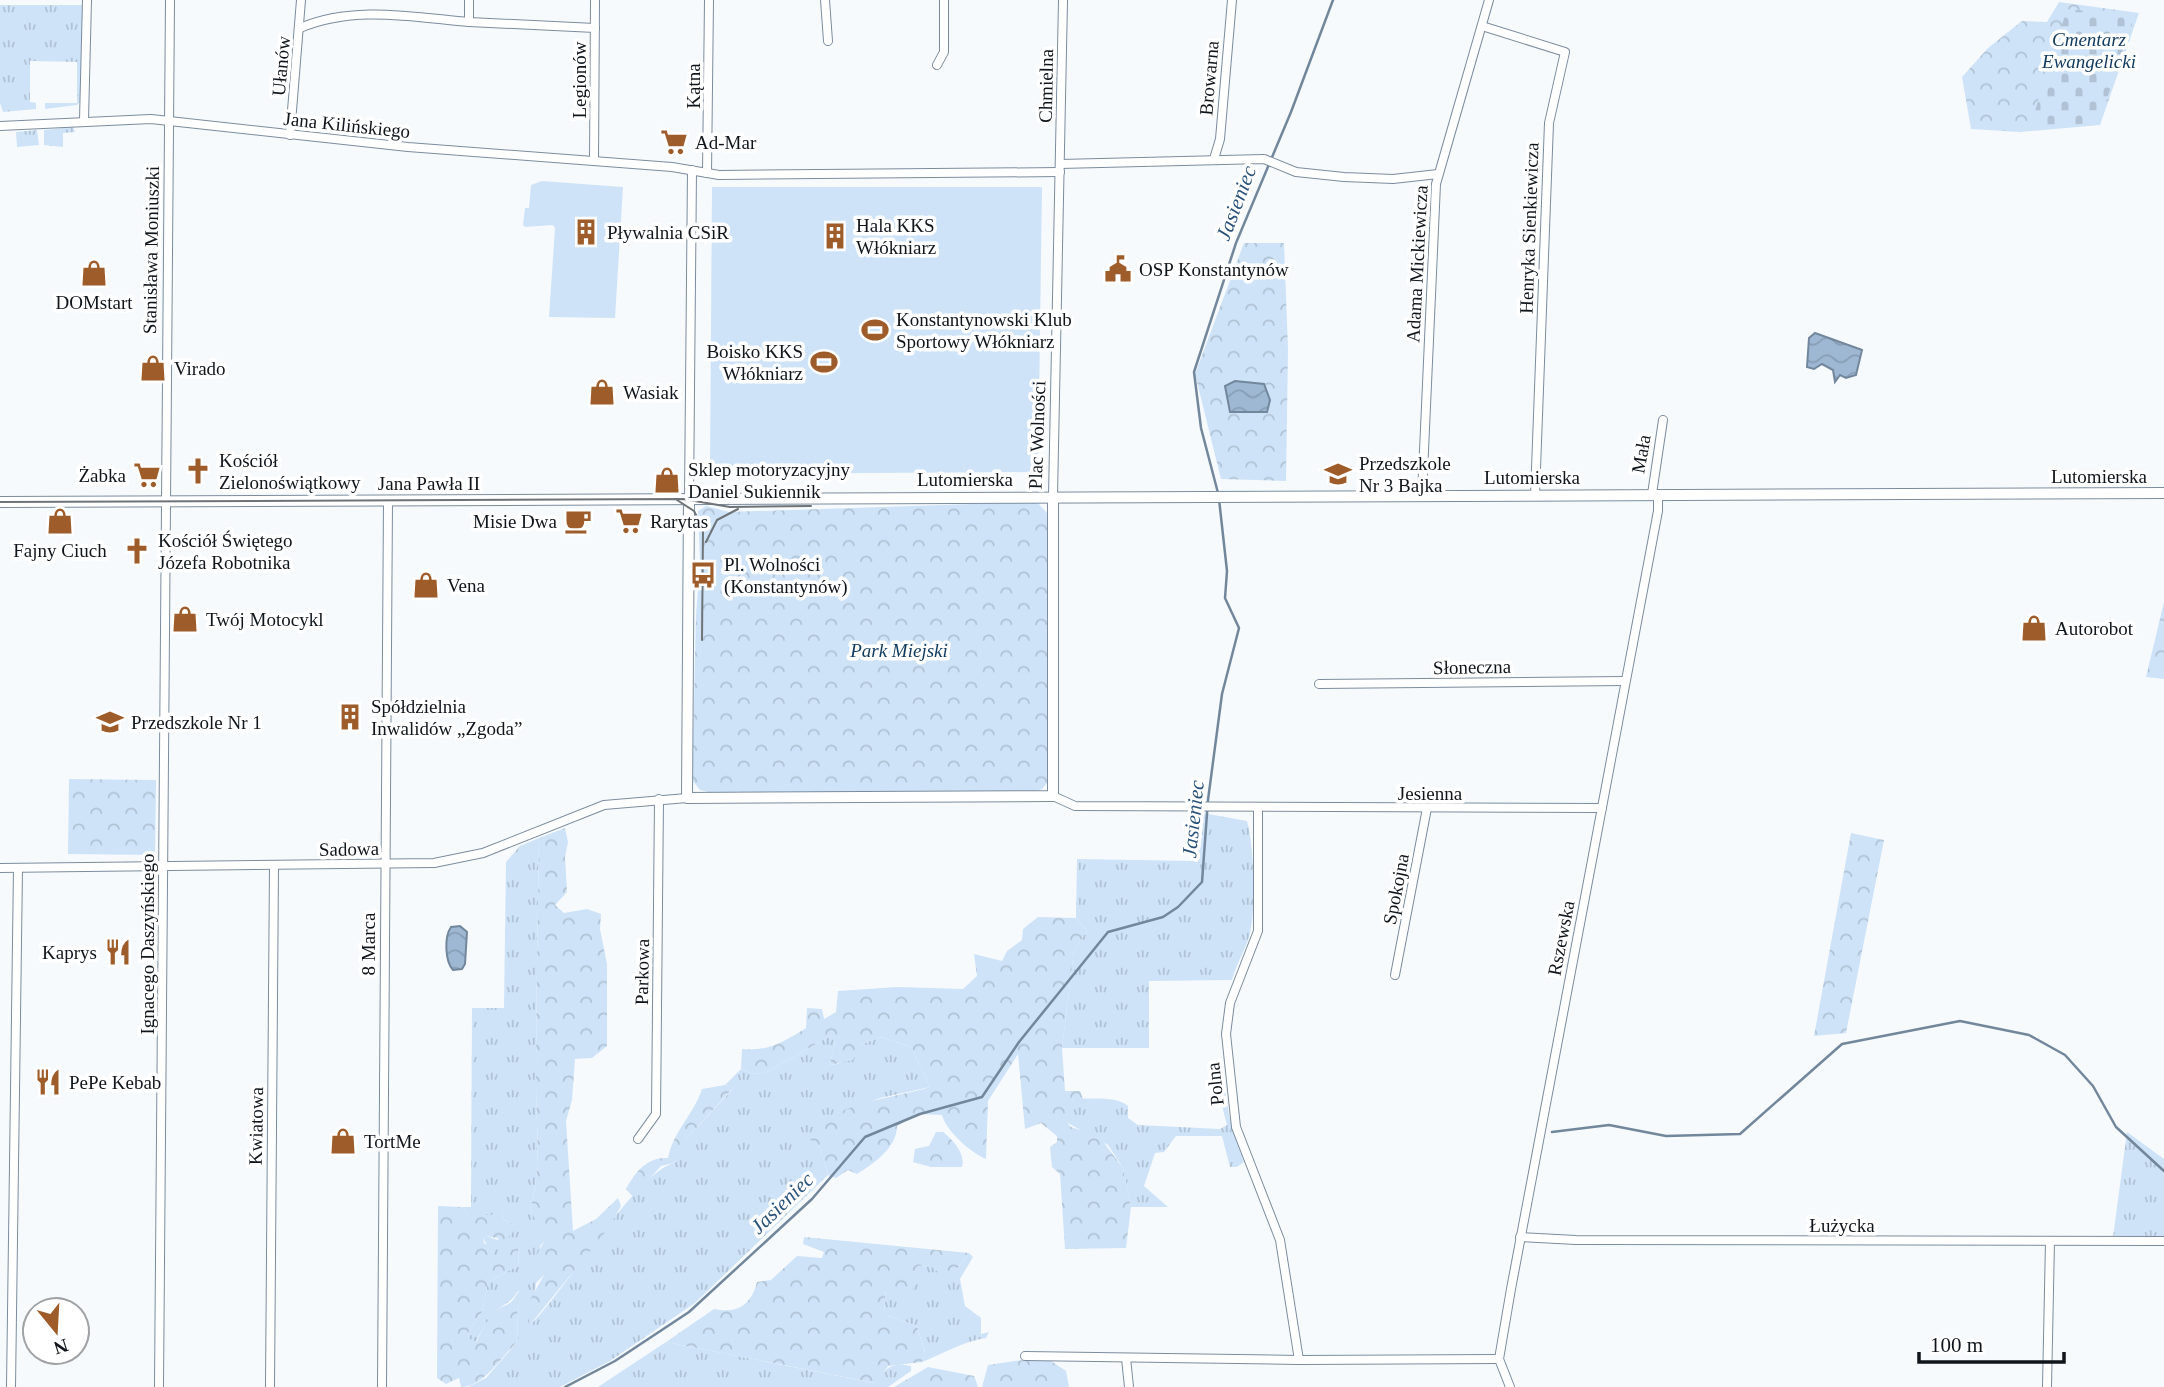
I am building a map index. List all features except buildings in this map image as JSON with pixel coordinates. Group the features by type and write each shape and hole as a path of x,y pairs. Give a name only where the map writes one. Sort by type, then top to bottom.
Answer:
{"main road":[{"name":"Lutomierska","path":"689,499 2164,493"},
{"name":"Plac Wolności","path":"1053,496 1053,796"},
{"name":"Jana Pawła II","path":"0,502 689,499"},
{"path":"689,499 687,798 1053,796"}],"street":[{"path":"84,120 87,0"},
{"name":"Stanisława Moniuszki","path":"169,500 164,486 170,0"},
{"name":"Ułanów","path":"290,135 301,0"},
{"path":"469,0 469,22"},
{"name":"Legionów","path":"594,161 595,0"},
{"name":"Kątna","path":"707,173 709,0"},
{"path":"825,0 828,41"},
{"path":"937,65 944,52 944,0"},
{"name":"Chmielna","path":"1060,168 1063,0"},
{"name":"Browarna","path":"1214,159 1220,139 1232,0"},
{"name":"Adama Mickiewicza","path":"1422,495 1438,174 1489,0"},
{"path":"300,28 318,20 374,13 469,22 595,28"},
{"name":"Henryka Sienkiewicza","path":"1482,26 1565,52 1549,123 1535,495"},
{"name":"Jana Kilińskiego","path":"0,126 84,120 168,121 290,135 692,170"},
{"path":"689,499 692,170 707,173 1060,168 1214,159 1264,159 1296,172 1344,177 1393,178 1438,174"},
{"name":"Plac Wolności","path":"1053,496 1060,168"},
{"name":"Mała","path":"1655,495 1663,420"},
{"name":"Rszewska","path":"1499,1359 1658,512 1655,495"},
{"name":"Ignacego Daszyńskiego","path":"159,1387 169,500"},
{"name":"8 Marca","path":"382,1387 387,501"},
{"name":"Słoneczna","path":"1320,684 1625,681"},
{"path":"1053,796 1075,806 1258,809"},
{"name":"Sadowa","path":"0,867 434,863 469,857 593,808 625,801 687,798"},
{"name":"Parkowa","path":"638,1139 656,1114 659,799"},
{"name":"Spokojna","path":"1395,975 1427,808"},
{"name":"Jesienna","path":"1258,809 1602,808"},
{"name":"Polna","path":"1258,809 1258,931 1230,1003 1226,1034 1236,1127 1280,1240 1299,1360"},
{"name":"Kwiatowa","path":"270,1387 274,866"},
{"path":"11,1387 18,868"},
{"name":"Łużycka","path":"1520,1237 1576,1240 2164,1241"},
{"path":"2047,1387 2050,1241"},
{"path":"1025,1356 1299,1360 1499,1359 1510,1387"},
{"path":"1126,1358 1129,1387"}],"green space":[{"path":"2059,2 2139,13 2100,125 2020,132 1971,129 1962,77 1988,48 2022,21 2047,22"},
{"path":"0,5 83,5 81,101 77,105 45,109 45,103 77,103 77,62 30,61 30,102 36,103 36,109 3,112 0,103"},
{"name":"Cmentarz Ewangelicki","path":"2067,9 2134,16 2099,123 2030,127"},
{"path":"73,127 75,132 63,133 63,147 44,145 44,130"},
{"path":"37,130 39,145 17,147 16,132"},
{"path":"542,181 623,187 615,318 549,317 555,228 553,225 523,225 525,208 529,208 531,185"},
{"name":"Konstantynowski Klub Sportowy Włókniarz","path":"712,187 1042,187 1038,472 710,474"},
{"path":"1244,243 1284,243 1288,349 1286,481 1221,479 1195,374"},
{"name":"Park Miejski","path":"1037,502 1047,513 1048,782 1042,789 1034,792 712,793 700,790 692,780 696,616 698,589 701,588 698,511 706,506 729,512"},
{"path":"2164,602 2164,679 2146,677"},
{"path":"69,779 156,780 155,855 68,854"},
{"path":"1197,812 1247,821 1253,863 1253,915 1248,940 1232,980 1149,981 1149,1048 1062,1048 1074,950 1087,931 1076,918 1077,859 1195,861"},
{"path":"565,828 568,842 565,857 567,892 555,905 564,913 587,909 601,914 600,929 607,964 607,1046 592,1058 575,1059 572,1100 566,1121 573,1231 596,1219 618,1198 621,1206 608,1229 529,1326 530,1300 544,1275 536,1256 546,1238 530,1210 537,1163 539,838"},
{"path":"1851,833 1884,840 1846,1033 1814,1036"},
{"path":"539,838 537,1163 530,1210 547,1238 540,1246 544,1275 536,1283 530,1325 621,1209 659,1171 675,1163 686,1139 731,1091 733,1087 725,1085 741,1069 754,1074 765,1073 830,1036 835,1042 830,1065 835,1064 851,1056 859,1045 881,1037 911,1047 930,1087 880,1098 833,1116 819,1145 828,1175 695,1303 610,1361 560,1387 468,1387 486,1378 518,1341 517,1313 522,1290 494,1313 476,1342 468,1339 469,1330 482,1312 488,1282 519,1265 518,1248 503,1259 495,1259 483,1238 487,1236 497,1240 517,1226 504,1220 501,1208 492,1215 469,1215 462,1207 471,1207 472,1008 504,1008 506,862 520,846"},
{"path":"1038,917 1076,918 1087,931 1074,950 1062,1048 1065,1091 1080,1091 1083,1099 1073,1099 1067,1122 1071,1127 1099,1136 1123,1168 1131,1207 1126,1248 1065,1249 1060,1174 1052,1167 1050,1147 1057,1142 1057,1136 1041,1123 1025,1129 1018,1054 988,1101 986,1159 960,1141 948,1128 942,1115 918,1114 897,1126 889,1148 877,1160 857,1174 848,1170 836,1178 828,1175 819,1145 809,1139 817,1127 845,1110 930,1087 911,1047 881,1037 859,1045 853,1060 830,1065 835,1042 830,1036 765,1073 754,1074 741,1069 742,1049 768,1047 806,1028 807,1008 822,1009 824,1019 836,1012 838,991 897,987 963,989 977,976 974,954 1002,961 1007,951 1022,940 1023,929"},
{"path":"725,1085 734,1087 686,1139 686,1149 674,1163 661,1166 633,1197 626,1189 630,1182 648,1163 668,1158 674,1140 702,1089"},
{"path":"1222,1091 1225,1091 1229,1115 1244,1162 1237,1167 1230,1167 1222,1136 1176,1136 1164,1152 1155,1153 1144,1186 1168,1207 1131,1207 1123,1168 1108,1145 1066,1122 1073,1099 1102,1099 1128,1106 1128,1118 1138,1125 1220,1129 1227,1125 1220,1098"},
{"path":"936,1132 943,1132 954,1143 962,1157 962,1167 931,1167 913,1162 915,1149 929,1146"},
{"path":"2127,1132 2164,1159 2164,1237 2113,1237"},
{"path":"438,1206 462,1207 469,1215 492,1215 501,1207 504,1220 518,1226 506,1240 487,1236 483,1238 484,1243 493,1248 495,1259 503,1259 508,1251 518,1248 519,1265 488,1282 482,1312 469,1330 468,1338 477,1342 494,1312 511,1302 523,1289 517,1313 518,1341 485,1377 469,1386 461,1387 459,1378 446,1384 437,1378"},
{"path":"804,1237 969,1253 954,1273 945,1277 929,1265 917,1266 912,1292 886,1291 884,1310 888,1316 917,1326 925,1353 922,1362 888,1366 875,1383 666,1342 714,1309 730,1310 742,1306 751,1297 757,1282 771,1280 797,1256 822,1258 824,1252 803,1244"},
{"path":"969,1253 973,1257 960,1279 965,1306 981,1318 981,1334 989,1332 986,1338 961,1345 922,1362 925,1352 917,1326 888,1316 884,1311 886,1291 902,1289 917,1266 929,1265 954,1273"},
{"path":"666,1342 874,1383 886,1370 894,1366 911,1366 911,1371 888,1387 598,1387"},
{"path":"1029,1359 1051,1361 1066,1371 1069,1387 982,1387 988,1365"},
{"path":"928,1367 974,1376 978,1387 894,1387"}],"water":[{"path":"1815,333 1862,350 1856,375 1846,378 1840,375 1835,382 1833,370 1822,364 1814,369 1807,367 1809,338"},
{"path":"1235,381 1264,384 1270,400 1267,412 1230,412 1225,386"},
{"path":"460,926 467,932 465,964 462,969 453,970 446,943 451,927"}],"waterway":[{"name":"Jasieniec","path":"1218,493 1201,428 1194,372 1236,243 1291,112 1333,0"},
{"name":"Jasieniec","path":"565,1387 615,1361 689,1312 812,1199 865,1137 920,1114 982,1097 1019,1042 1108,932 1163,917 1178,907 1202,882 1208,800 1222,694 1239,628 1225,598 1227,571 1219,499"},
{"path":"1552,1132 1609,1125 1666,1136 1740,1134 1842,1044 1960,1021 2029,1035 2065,1055 2093,1086 2116,1127 2164,1171"}],"tram line":[{"path":"0,502 683,499 730,507 811,506"},
{"path":"677,500 694,511 703,529 702,640"},
{"path":"706,542 717,520 738,509"}],"place":[{"name":"Ad-Mar","path":"674,142"},
{"name":"Pływalnia CSiR","path":"586,232"},
{"name":"Hala KKS Włókniarz","path":"835,236"},
{"name":"OSP Konstantynów","path":"1118,269"},
{"name":"DOMstart","path":"94,273"},
{"name":"Konstantynowski Klub Sportowy Włókniarz","path":"875,330"},
{"name":"Boisko KKS Włókniarz","path":"824,362"},
{"name":"Virado","path":"153,368"},
{"name":"Wasiak","path":"602,392"},
{"name":"Kościół Zielonoświątkowy","path":"198,471"},
{"name":"Przedszkole Nr 3 Bajka","path":"1338,474"},
{"name":"Żabka","path":"147,475"},
{"name":"Sklep motoryzacyjny Daniel Sukiennik","path":"667,480"},
{"name":"Fajny Ciuch","path":"60,521"},
{"name":"Misie Dwa","path":"578,521"},
{"name":"Rarytas","path":"629,521"},
{"name":"Kościół Świętego Józefa Robotnika","path":"137,551"},
{"name":"Pl. Wolności (Konstantynów)","path":"703,575"},
{"name":"Vena","path":"426,585"},
{"name":"Twój Motocykl","path":"185,619"},
{"name":"Autorobot","path":"2034,628"},
{"name":"Spółdzielnia Inwalidów „Zgoda”","path":"350,717"},
{"name":"Przedszkole Nr 1","path":"110,722"},
{"name":"Kaprys","path":"118,952"},
{"name":"PePe Kebab","path":"48,1082"},
{"name":"TortMe","path":"343,1141"}]}
